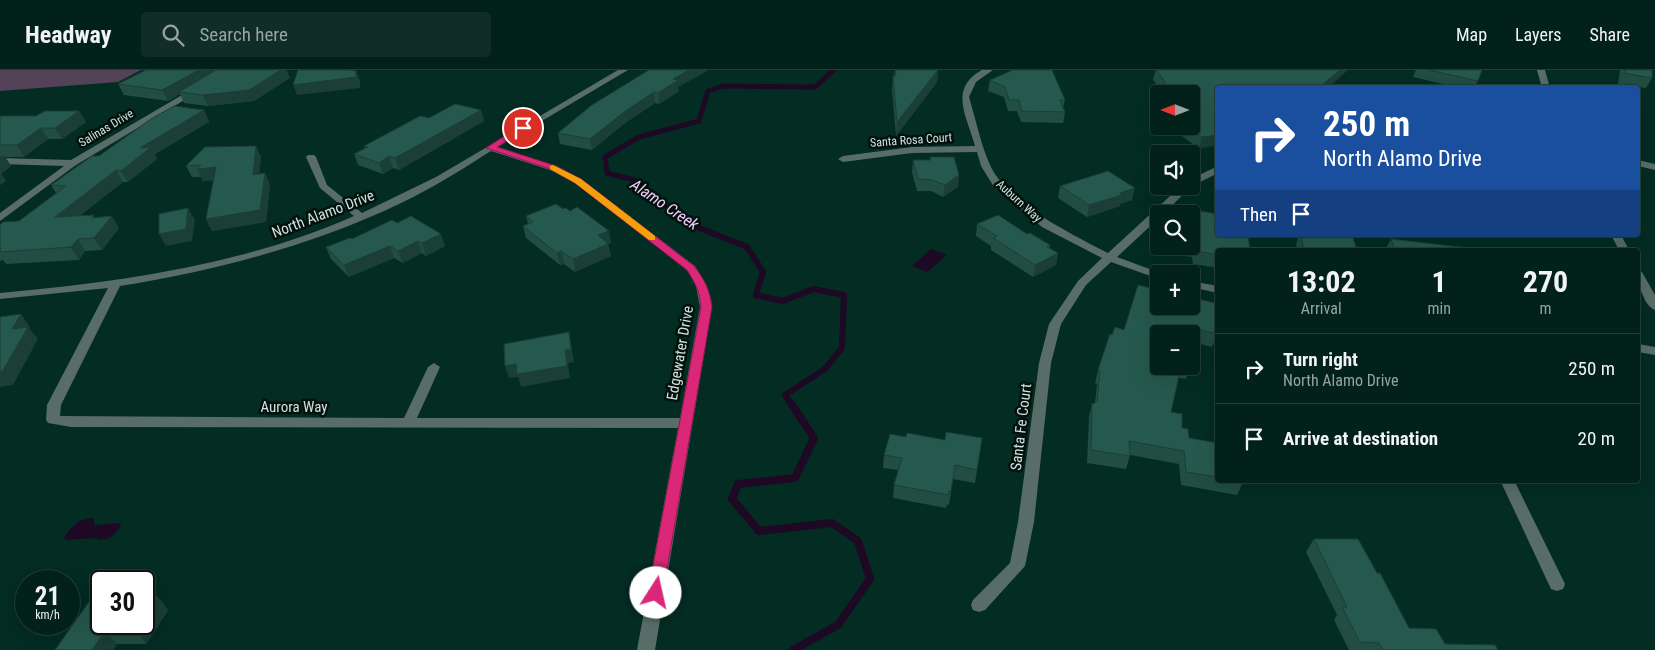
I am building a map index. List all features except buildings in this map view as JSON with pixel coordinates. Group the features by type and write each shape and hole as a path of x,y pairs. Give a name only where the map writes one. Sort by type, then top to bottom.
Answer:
{"street":[{"name":"North Alamo Drive","path":"0,296 115,285 181,272 254,255 361,217 418,190 555,108 624,70"},
{"name":"Auburn Way","path":"989,70 971,80 965,97 986,166 998,184 1046,225 1110,258 1150,273"},
{"path":"1541,70 1545,85"},
{"name":"Salinas Drive","path":"0,218 73,163 116,136 206,85"},
{"name":"Edgewater Drive","path":"490,148 553,168 578,181 690,268 705,295 706,307 646,650"},
{"name":"Santa Rosa Court","path":"843,159 912,150 980,149"},
{"path":"311,157 324,186 361,217"},
{"path":"0,162 73,163"},
{"path":"1640,163 1655,167"},
{"path":"1200,178 1215,171"},
{"name":"Santa Fe Court","path":"979,605 1017,566 1026,522 1046,363 1055,324 1082,283 1178,195"},
{"path":"1640,278 1655,306"},
{"name":"Aurora Way","path":"115,285 54,405 53,420 71,422 685,423"},
{"path":"1200,286 1215,289"},
{"path":"1640,348 1655,351"},
{"path":"408,423 434,367"},
{"path":"1509,483 1556,584"}],"shaded area":[{"path":"0,70 141,70 118,82 0,91"},
{"path":"931,249 947,255 927,272 912,266"},
{"path":"94,518 94,525 120,523 121,526 114,535 106,539 66,540 64,537 76,523"}],"waterway":[{"name":"Alamo Creek","path":"681,217 645,192 634,180 607,173 605,157 639,137 699,121 708,91 723,86 815,87 834,70"},
{"name":"Alamo Creek","path":"679,216 692,225 747,247 763,272 756,295 783,301 813,289 844,295 842,348 825,369 785,395 793,407"},
{"name":"Alamo Creek","path":"792,405 814,438 795,478 738,484 732,499 759,531 832,523 858,541 870,579 838,625 793,650"}],"slow traffic":[{"path":"553,168 578,181 652,238"}],"route":[{"path":"523,128 490,148 553,168 578,181 690,268 700,282 705,295 706,307 656,593"}]}
